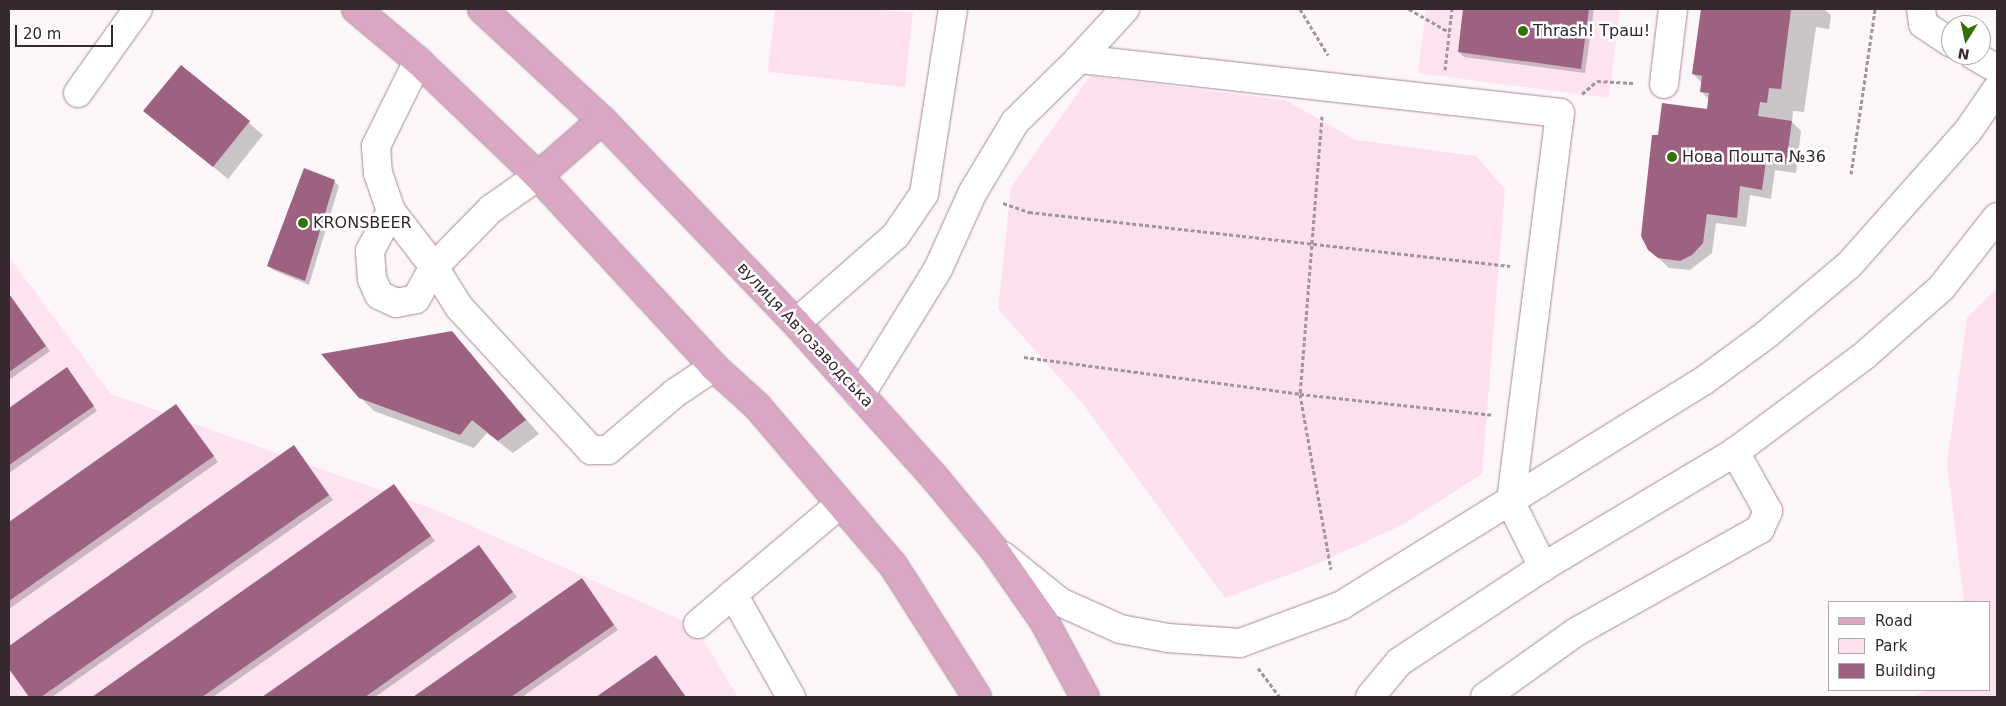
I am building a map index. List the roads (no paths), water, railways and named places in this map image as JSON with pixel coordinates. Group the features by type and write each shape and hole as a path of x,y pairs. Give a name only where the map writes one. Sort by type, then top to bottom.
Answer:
{"main road":[{"path":"356,9 418,61 538,176 714,367 757,406 893,565 977,697"},
{"name":"вулиця Автозаводська","path":"482,9 602,120 796,323 860,395 993,548 1044,621 1085,697"},
{"path":"538,176 602,120"}],"street":[{"path":"78,93 138,9"},
{"path":"796,323 896,235 924,194 953,9"},
{"path":"860,395 938,269 973,192 1015,122 1079,59 1125,9"},
{"path":"1664,84 1673,9"},
{"path":"1921,9 1923,24 1941,36"},
{"path":"1079,59 1349,91 1560,113 1511,503 1543,567"},
{"path":"418,61 376,146 378,173 391,211 434,267 458,307 591,450 608,450 675,394 714,367"},
{"path":"993,548 1060,602 1120,630 1168,638 1240,643 1342,605 1511,503 1702,382 1775,328 1849,265 1968,131 1997,89"},
{"path":"391,211 370,252 372,279 379,294 396,303 416,299 434,267 490,210 538,176"},
{"path":"1370,697 1399,662 1543,567 1735,452 1865,356 1942,287 1997,217"},
{"path":"1485,697 1576,632 1760,529 1768,511 1735,452"},
{"path":"698,624 840,504"},
{"path":"733,594 791,697"}],"place":[{"name":"Thrash! Траш!","path":"1523,31"},
{"name":"Нова Пошта №36","path":"1672,157"},
{"name":"KRONSBEER","path":"303,223"}]}
